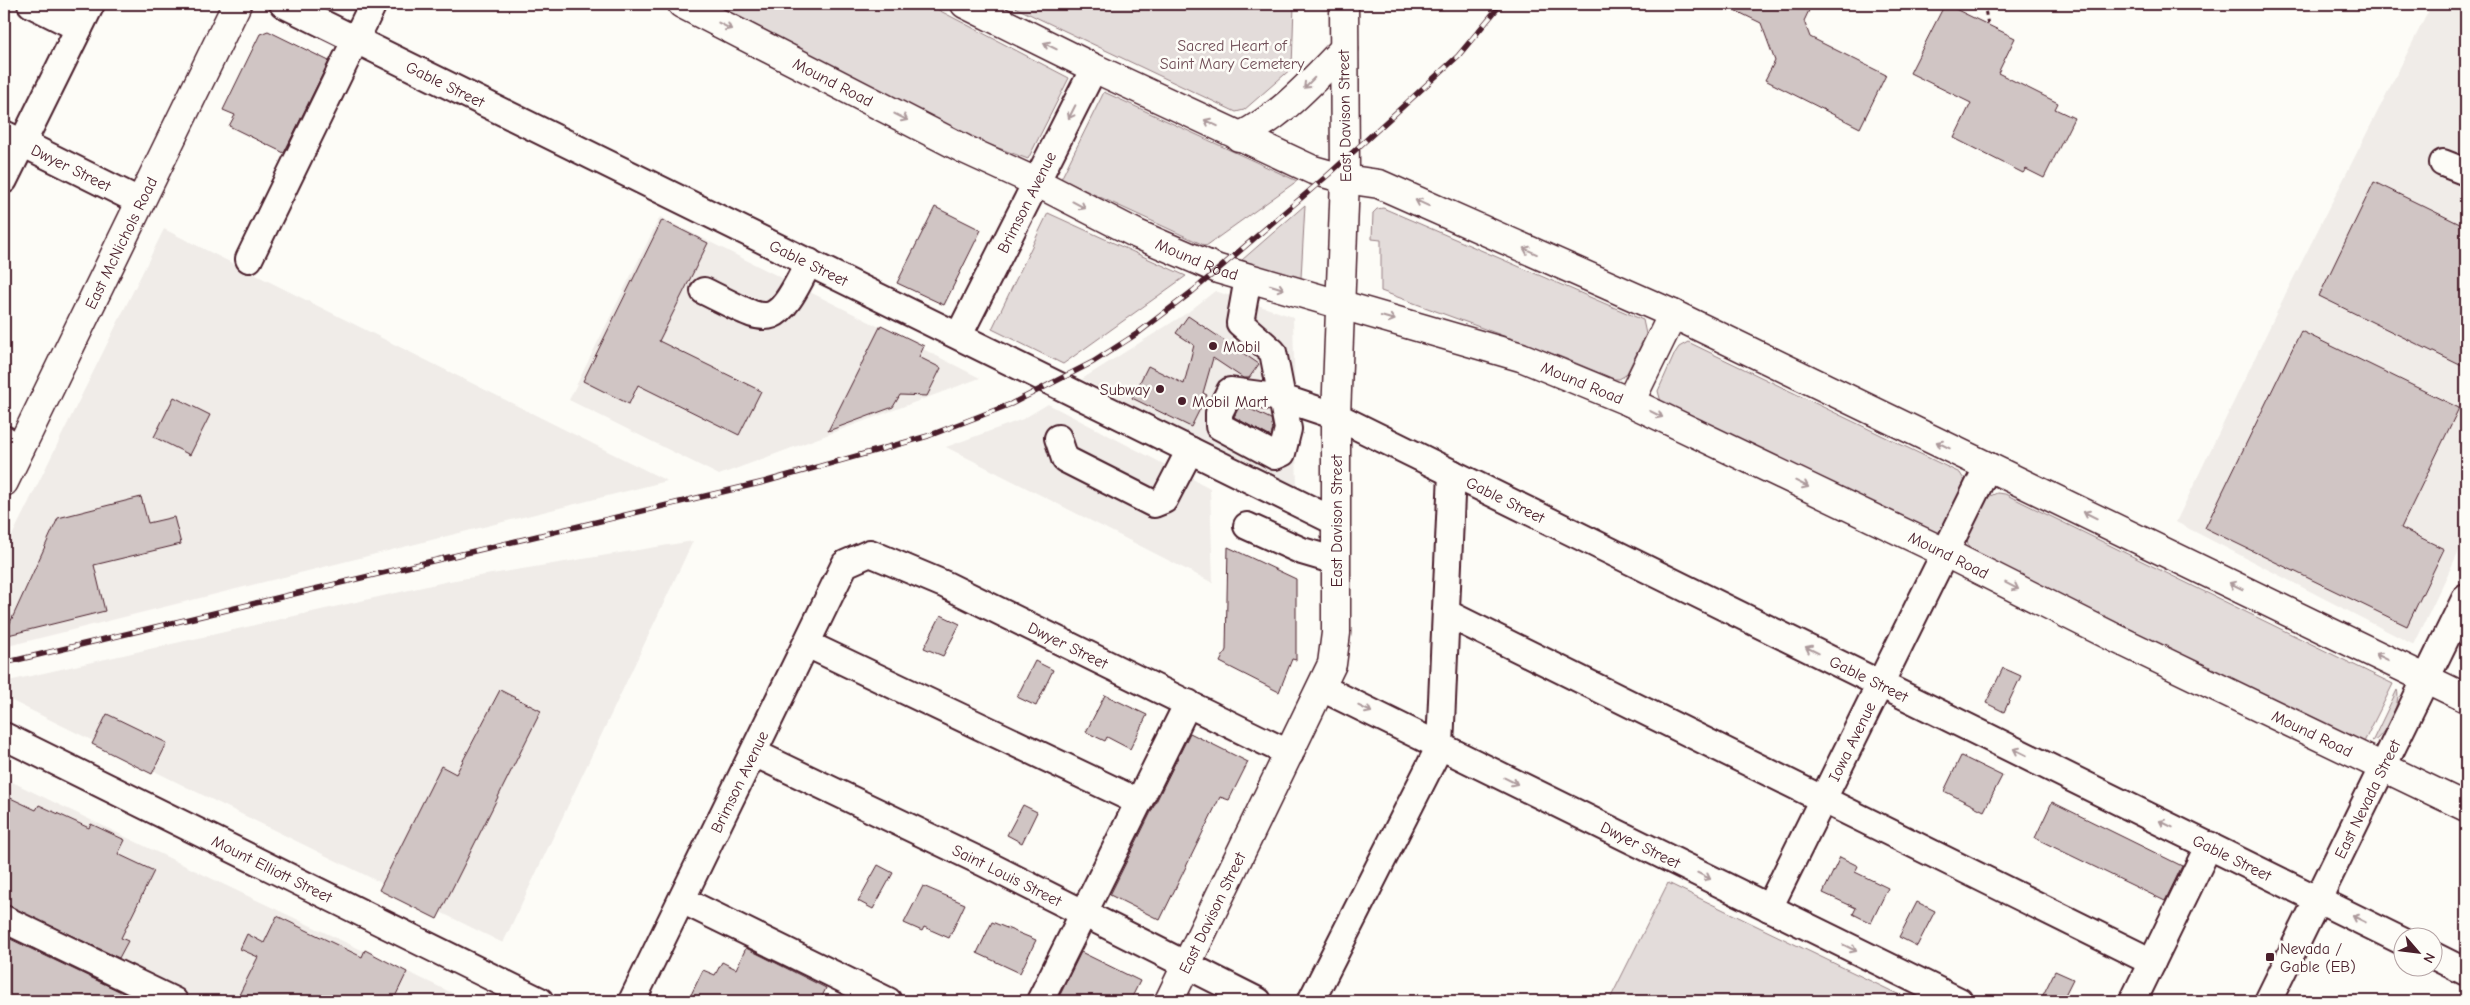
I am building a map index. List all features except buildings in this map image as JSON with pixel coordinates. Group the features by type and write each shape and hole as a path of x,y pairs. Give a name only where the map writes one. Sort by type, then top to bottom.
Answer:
{"main road":[{"name":"East McNichols Road","path":"4,482 12,443 140,202 237,4"},
{"name":"Mound Road","path":"682,4 964,149 1036,182 1136,234 1218,269 1521,357 1630,402 1946,553 2115,638 2466,807"},
{"path":"965,4 1094,68 1313,170 1345,179 1379,184 1673,314 2466,698"},
{"name":"East Davison Street","path":"1169,1001 1332,664 1336,632 1336,416 1345,179 1344,4"},
{"path":"1239,137 1265,124 1292,102 1344,49"},
{"path":"1630,402 1673,314"}],"street":[{"path":"32,4 79,28"},
{"path":"4,180 13,138 79,28 91,4"},
{"name":"Gable Street","path":"283,4 1336,522"},
{"path":"249,259 373,4"},
{"name":"Brimson Avenue","path":"958,335 1094,68"},
{"name":"Dwyer Street","path":"13,138 140,202"},
{"path":"704,291 757,317 769,317 780,311 794,293 809,262"},
{"path":"1240,475 1252,444 1275,456 1282,453 1288,430 1272,352 1240,323 1248,278"},
{"name":"Gable Street","path":"1252,444 1219,426 1219,413 1230,391 1282,398 1336,416 2392,936"},
{"path":"1058,438 1065,459 1154,504 1164,500 1190,450"},
{"name":"Iowa Avenue","path":"1769,908 1988,466"},
{"path":"1311,1001 1440,746 1452,473"},
{"path":"1247,526 1302,551 1336,561"},
{"name":"Dwyer Street","path":"845,564 870,553 946,584 1290,754"},
{"name":"Brimson Avenue","path":"632,1001 845,564"},
{"name":"East Nevada Street","path":"2268,1001 2466,597"},
{"path":"1446,613 2152,962"},
{"path":"807,644 1139,802"},
{"name":"Dwyer Street","path":"1322,688 1950,999"},
{"path":"1040,1001 1188,703"},
{"name":"Mount Elliott Street","path":"4,736 540,1001"},
{"name":"Saint Louis Street","path":"754,753 1258,1001"},
{"path":"2133,1001 2209,845"},
{"path":"682,900 888,1001"},
{"path":"4,919 174,1001"},
{"path":"2442,960 2466,972"}],"path":[{"path":"1984,4 1988,25"}],"shaded area":[{"path":"2432,4 2466,4 2466,536 2414,645 2176,522 2286,293"},
{"path":"660,217 980,378 719,475 569,400"},
{"path":"164,229 667,481 4,647 4,552"},
{"path":"1215,291 1293,317 1297,489 1082,379 1187,313"},
{"path":"1048,404 1210,488 1213,583 946,447 1023,419"},
{"path":"693,541 503,943 4,697 4,682 449,581"},
{"path":"4,778 469,1001 195,1001 4,908"}],"green space":[{"path":"702,4 927,4 1069,78 1028,159 950,130"},
{"name":"Sacred Heart of Saint Mary Cemetery","path":"1008,4 1294,4 1292,68 1244,110 1236,112"},
{"path":"1104,92 1297,181 1206,246 1061,179"},
{"path":"1305,205 1301,278 1293,278 1242,260"},
{"path":"1383,208 1643,320 1646,334 1626,375 1619,379 1614,379 1564,358 1381,291 1381,240 1372,239 1373,213 1377,209"},
{"path":"1048,213 1186,276 1063,364 992,329"},
{"path":"1688,342 1960,473 1965,481 1964,486 1942,530 1933,534 1661,402 1658,391 1675,353 1679,347"},
{"path":"1997,493 2005,494 2393,684 2364,742 1977,557 1969,550 1967,539 1988,497"},
{"path":"2397,690 2397,703 2391,719 2382,734 2372,742"},
{"path":"1668,883 1912,1001 1609,1001"}],"railway":[{"path":"4,663 764,482 928,436 1011,404 1093,362 1138,333 1193,291 1328,175 1458,56 1501,4"}],"place":[{"name":"Mobil","path":"1213,346"},
{"name":"Subway","path":"1160,389"},
{"name":"Mobil Mart","path":"1182,401"},
{"name":"Nevada / Gable (EB)","path":"2270,957"}]}
